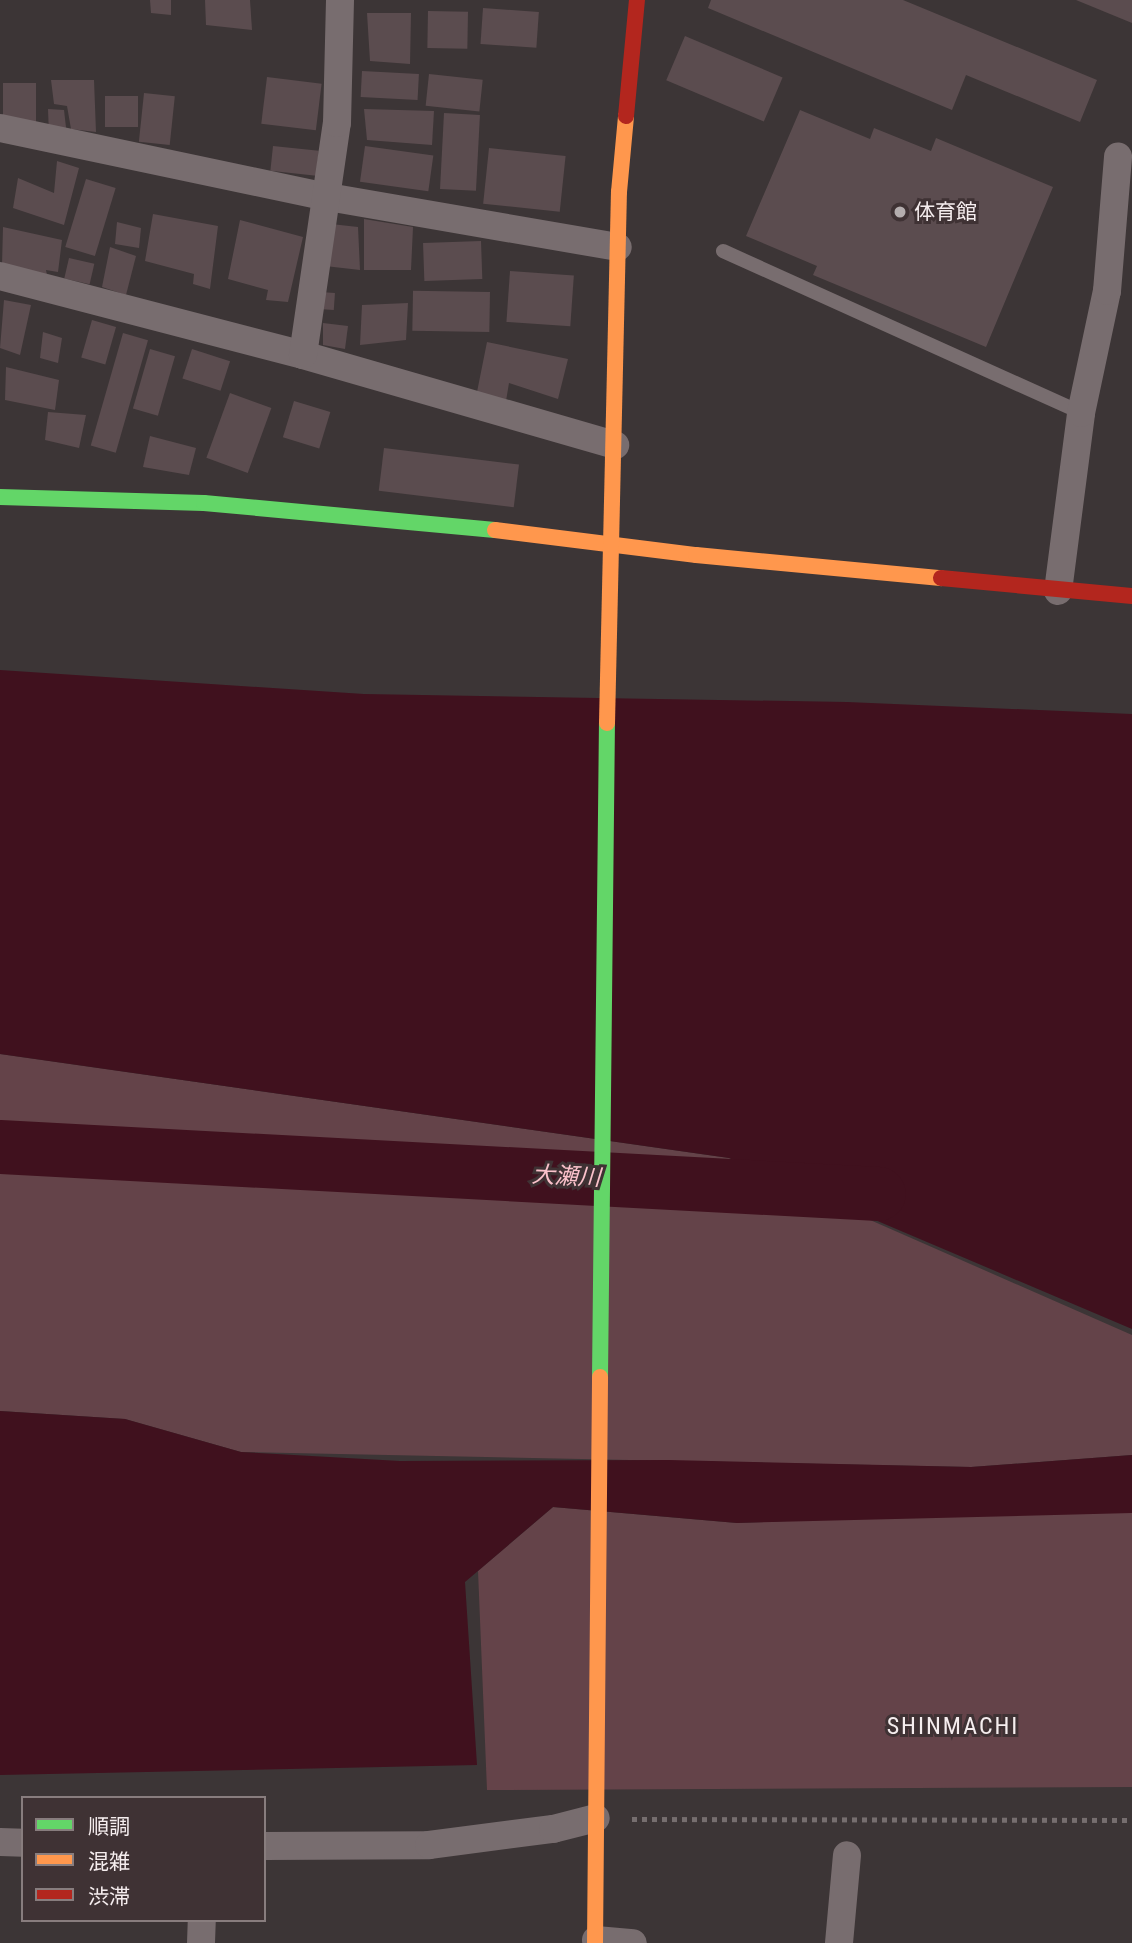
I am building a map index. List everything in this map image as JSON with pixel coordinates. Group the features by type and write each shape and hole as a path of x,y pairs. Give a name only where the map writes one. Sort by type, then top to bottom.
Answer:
{"street":[{"path":"303,355 337,124 341,0"},
{"path":"633,1943 596,1941 595,1809 608,569 615,445 619,192 638,0"},
{"path":"0,128 328,197 618,247"},
{"path":"1058,591 1081,413 1107,291 1118,156"},
{"path":"0,276 303,355 615,445"},
{"path":"0,497 204,503 509,531 611,545 1058,591 1132,596"},
{"path":"266,1846 429,1844 553,1829 595,1809"},
{"path":"0,1842 21,1843"},
{"path":"839,1943 847,1855"},
{"path":"201,1943 202,1922"}],"lane":[{"path":"723,251 1081,413"}],"path":[{"path":"632,1819 1132,1820"}],"shaded area":[{"path":"0,670 364,694 847,702 1132,714 1132,1329 729,1158 0,1054"},
{"path":"0,1054 729,1158 1132,1335 1132,1455 971,1467 241,1452 125,1419 0,1411"},
{"path":"0,1411 125,1419 241,1452 400,1461 669,1460 971,1467 1132,1455 1132,1513 737,1523 553,1507 465,1582 477,1765 0,1775"},
{"path":"553,1507 737,1523 1132,1507 1132,1787 487,1790 478,1571"}],"building":[{"path":"150,0 171,0 171,15 151,13"},
{"path":"205,0 250,0 252,30 206,25"},
{"path":"711,0 903,0 1097,80 1080,122 966,75 952,110 708,8"},
{"path":"1076,0 1132,0 1132,23"},
{"path":"483,8 539,12 536,48 480,44"},
{"path":"428,11 468,12 467,49 427,48"},
{"path":"367,13 411,13 410,64 370,61"},
{"path":"685,36 783,77 764,122 666,80"},
{"path":"362,71 419,74 418,100 361,97"},
{"path":"429,74 483,80 479,111 426,106"},
{"path":"267,77 322,84 316,130 261,124"},
{"path":"51,80 94,80 96,132 71,129 67,106 54,104"},
{"path":"3,83 36,83 36,123 3,123"},
{"path":"144,93 175,96 170,145 139,142"},
{"path":"105,96 138,96 138,127 105,127"},
{"path":"48,109 64,110 67,136 49,135"},
{"path":"364,109 434,111 432,145 367,140"},
{"name":"体育館","path":"800,110 870,139 874,128 931,151 936,138 1053,187 986,347 813,275 817,266 746,236"},
{"path":"444,113 480,115 476,191 440,189"},
{"path":"273,146 319,151 316,176 270,171"},
{"path":"365,146 433,156 428,191 360,182"},
{"path":"489,148 566,156 560,212 483,204"},
{"path":"57,161 79,168 64,225 13,208 18,178 54,193"},
{"path":"86,179 116,188 95,256 65,247"},
{"path":"153,214 218,226 210,289 193,284 194,274 145,261"},
{"path":"364,219 413,227 411,270 364,270"},
{"path":"240,220 303,237 288,302 266,300 268,290 228,279"},
{"path":"117,222 141,228 139,248 115,244"},
{"path":"331,224 358,227 360,270 325,266"},
{"path":"3,227 62,240 58,272 46,270 47,275 2,265"},
{"path":"481,241 482,279 424,281 423,243"},
{"path":"110,247 136,256 126,295 102,287"},
{"path":"69,258 94,264 90,284 64,278"},
{"path":"510,271 574,275 570,326 506,322"},
{"path":"413,291 490,292 489,332 412,331"},
{"path":"320,292 335,293 334,310 319,309"},
{"path":"4,300 31,305 20,355 0,348"},
{"path":"408,303 406,340 360,345 362,305"},
{"path":"92,320 116,327 105,364 81,357"},
{"path":"323,323 348,326 345,349 323,345"},
{"path":"43,332 62,338 58,363 40,358"},
{"path":"123,333 148,340 116,453 91,445"},
{"path":"487,342 568,359 558,399 509,383 505,407 476,397"},
{"path":"150,349 175,356 158,416 133,409"},
{"path":"192,349 230,361 220,391 182,378"},
{"path":"6,367 59,380 55,410 5,400"},
{"path":"230,393 271,408 248,473 206,458"},
{"path":"294,401 330,412 319,448 283,437"},
{"path":"48,412 86,415 79,448 45,440"},
{"path":"150,436 196,448 189,475 143,467"},
{"path":"384,448 519,465 514,507 379,491"}],"waterway":[{"name":"大瀬川","path":"0,1147 879,1194"}],"traffic: fast":[{"path":"0,497 204,503 495,530"},
{"path":"600,1377 607,723"}],"traffic: slow":[{"path":"607,723 619,192 626,116"},
{"path":"495,530 696,555 941,578"},
{"path":"595,1943 600,1377"}],"traffic: jam":[{"path":"626,116 637,0"},
{"path":"941,578 1132,596"}],"place":[{"name":"体育館","path":"900,212"}],"district":[{"name":"SHINMACHI","path":"953,1727"}]}
